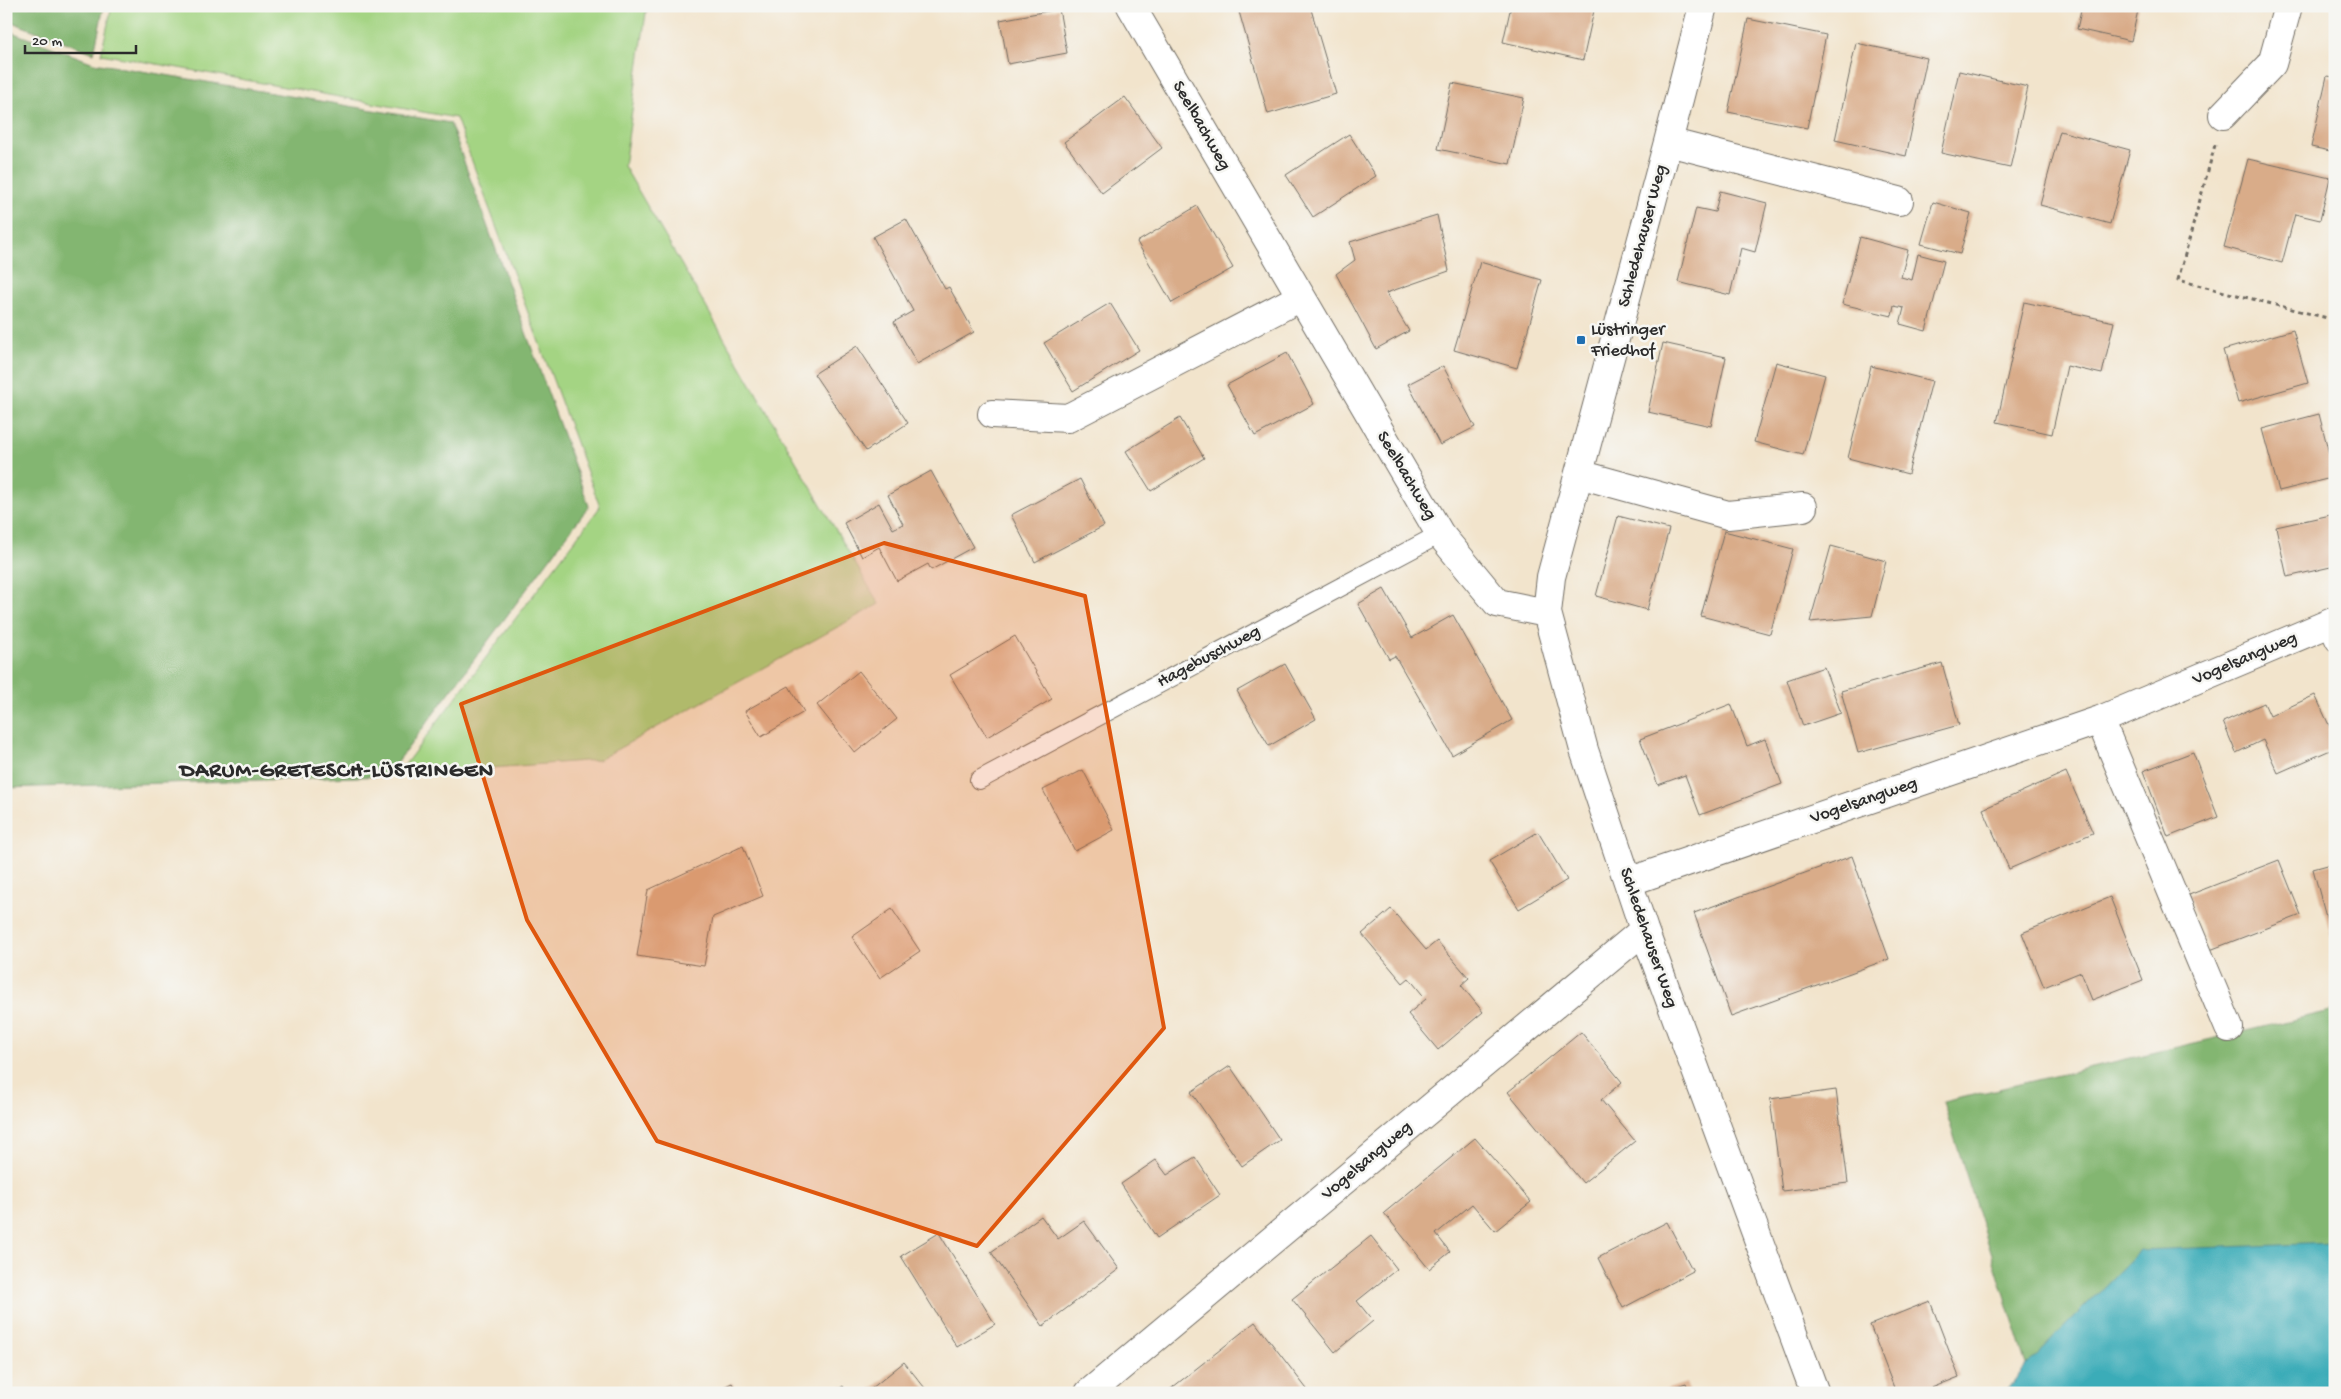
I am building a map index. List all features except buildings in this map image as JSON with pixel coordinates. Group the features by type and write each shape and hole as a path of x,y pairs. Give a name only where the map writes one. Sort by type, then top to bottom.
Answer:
{"street":[{"name":"Seelbachweg","path":"1131,6 1440,534 1497,604 1547,613"},
{"name":"Schledehauser Weg","path":"1703,6 1580,474 1551,577 1547,613 1584,750 1644,930 1815,1393"},
{"path":"2223,116 2272,64 2288,6"},
{"name":"Schledehauser Weg","path":"1668,142 1899,201"},
{"path":"992,414 1068,418 1301,297"},
{"path":"1580,474 1728,514 1803,507"},
{"name":"Vogelsangweg","path":"1628,882 2100,720 2332,629"},
{"path":"2100,720 2229,1028"},
{"name":"Vogelsangweg","path":"1089,1393 1644,930"}],"lane":[{"name":"Hagebuschweg","path":"979,780 1440,534"}],"path":[{"path":"2223,116 2178,280 2335,320"}],"highlighted area":[{"path":"884,543 1085,596 1164,1028 977,1246 657,1141 527,920 461,704"}],"green space":[{"path":"6,6 104,6 94,53 6,20"},
{"path":"112,6 647,6 624,166 879,604 598,760 397,775 600,507 456,118 101,54"},
{"path":"6,30 94,63 450,123 589,506 387,776 6,788"},
{"path":"2335,1010 2335,1393 2036,1393 1943,1102"}],"water":[{"path":"2335,1243 2335,1393 2004,1393 2027,1365 2140,1250"}],"place":[{"name":"Lüstringer Friedhof","path":"1581,340"}],"district":[{"name":"DARUM-GRETESCH-LÜSTRINGEN","path":"337,772"}]}
